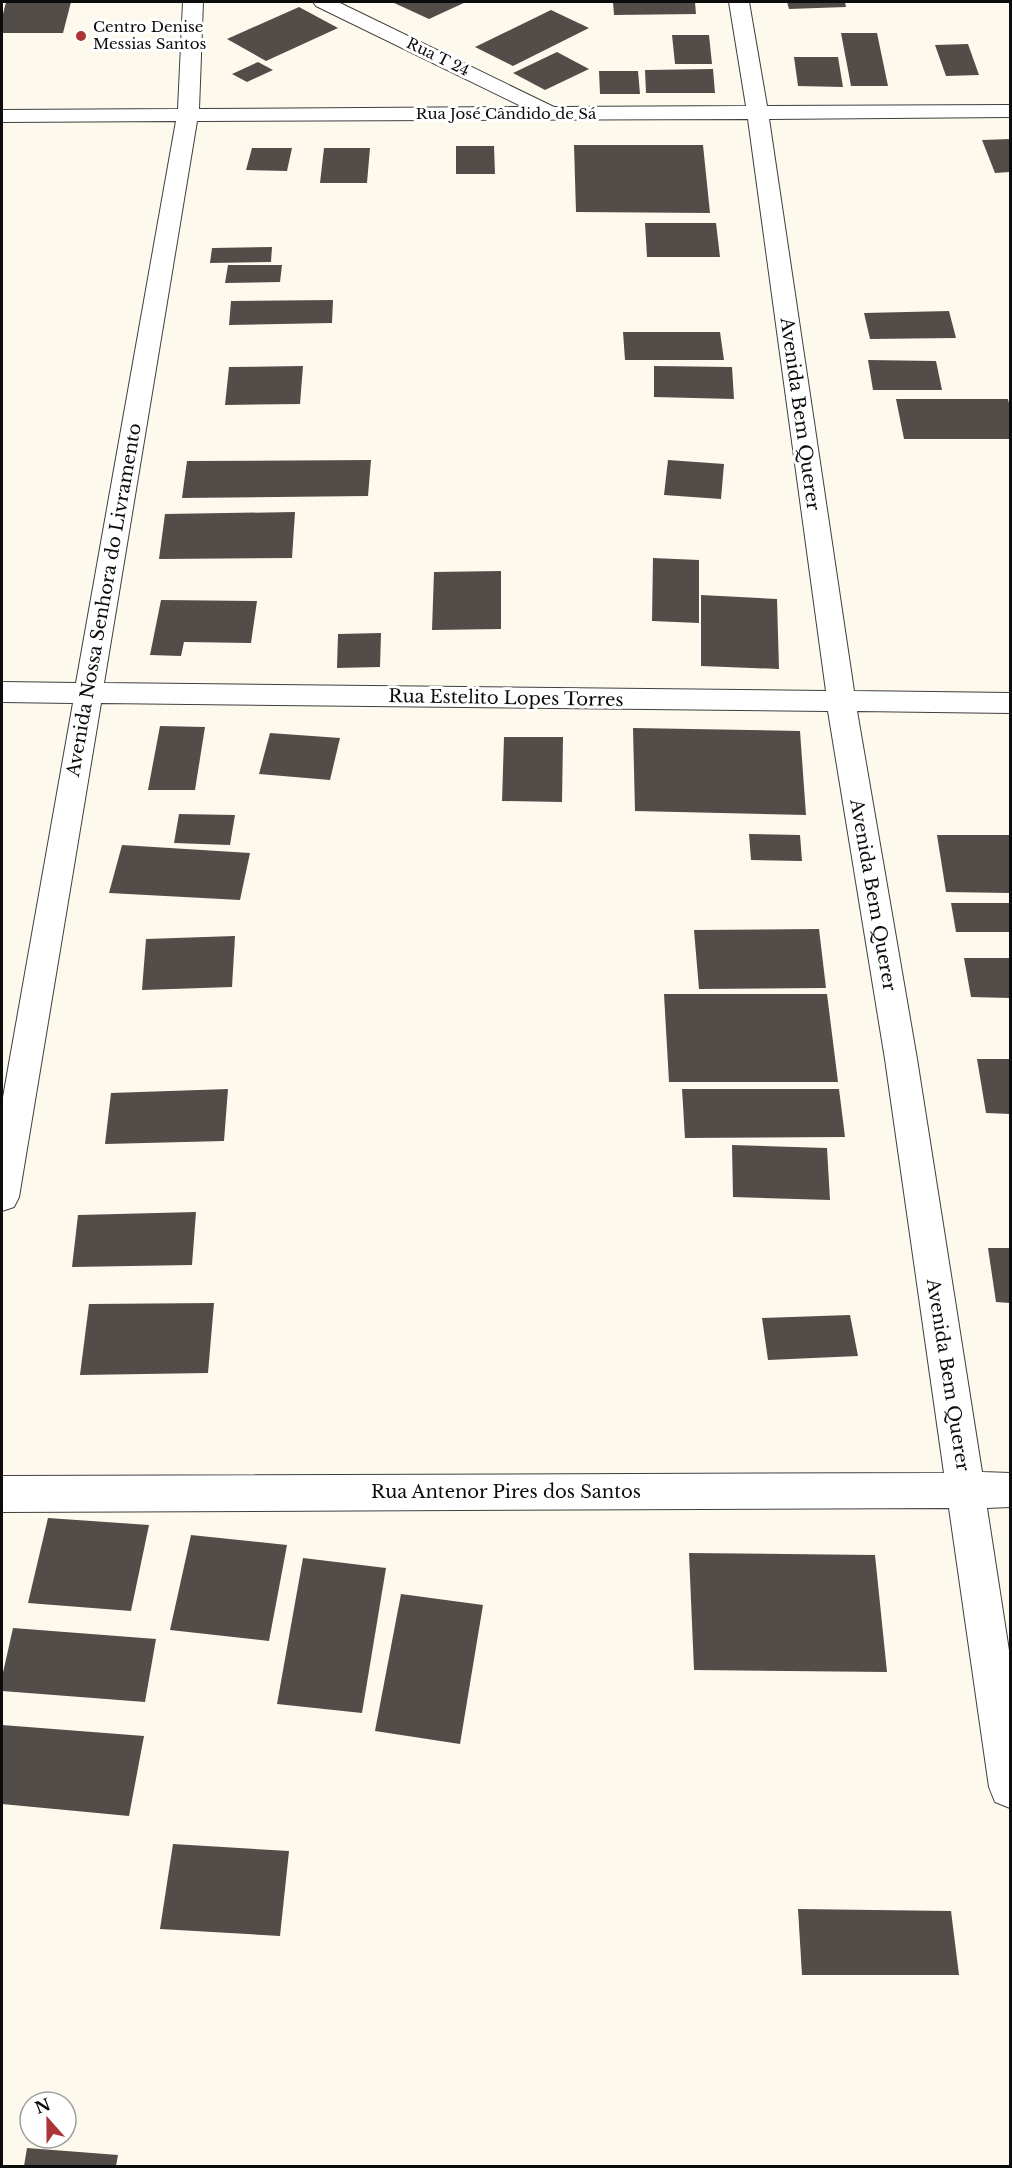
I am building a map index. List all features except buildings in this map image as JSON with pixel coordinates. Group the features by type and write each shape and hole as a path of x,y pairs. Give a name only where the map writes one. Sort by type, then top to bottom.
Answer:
{"street":[{"name":"Avenida Nossa Senhora do Livramento","path":"2,1197 188,115 194,2"},
{"name":"Rua T 24","path":"323,2 553,113"},
{"name":"Avenida Bem Querer","path":"740,2 758,112 841,701 901,1059 1011,1787"},
{"name":"Rua José Cândido de Sá","path":"2,116 1011,111"},
{"name":"Rua Estelito Lopes Torres","path":"2,692 1011,703"},
{"name":"Rua Antenor Pires dos Santos","path":"2,1494 1011,1490"}],"place":[{"name":"Centro Denise Messias Santos","path":"81,36"}]}
